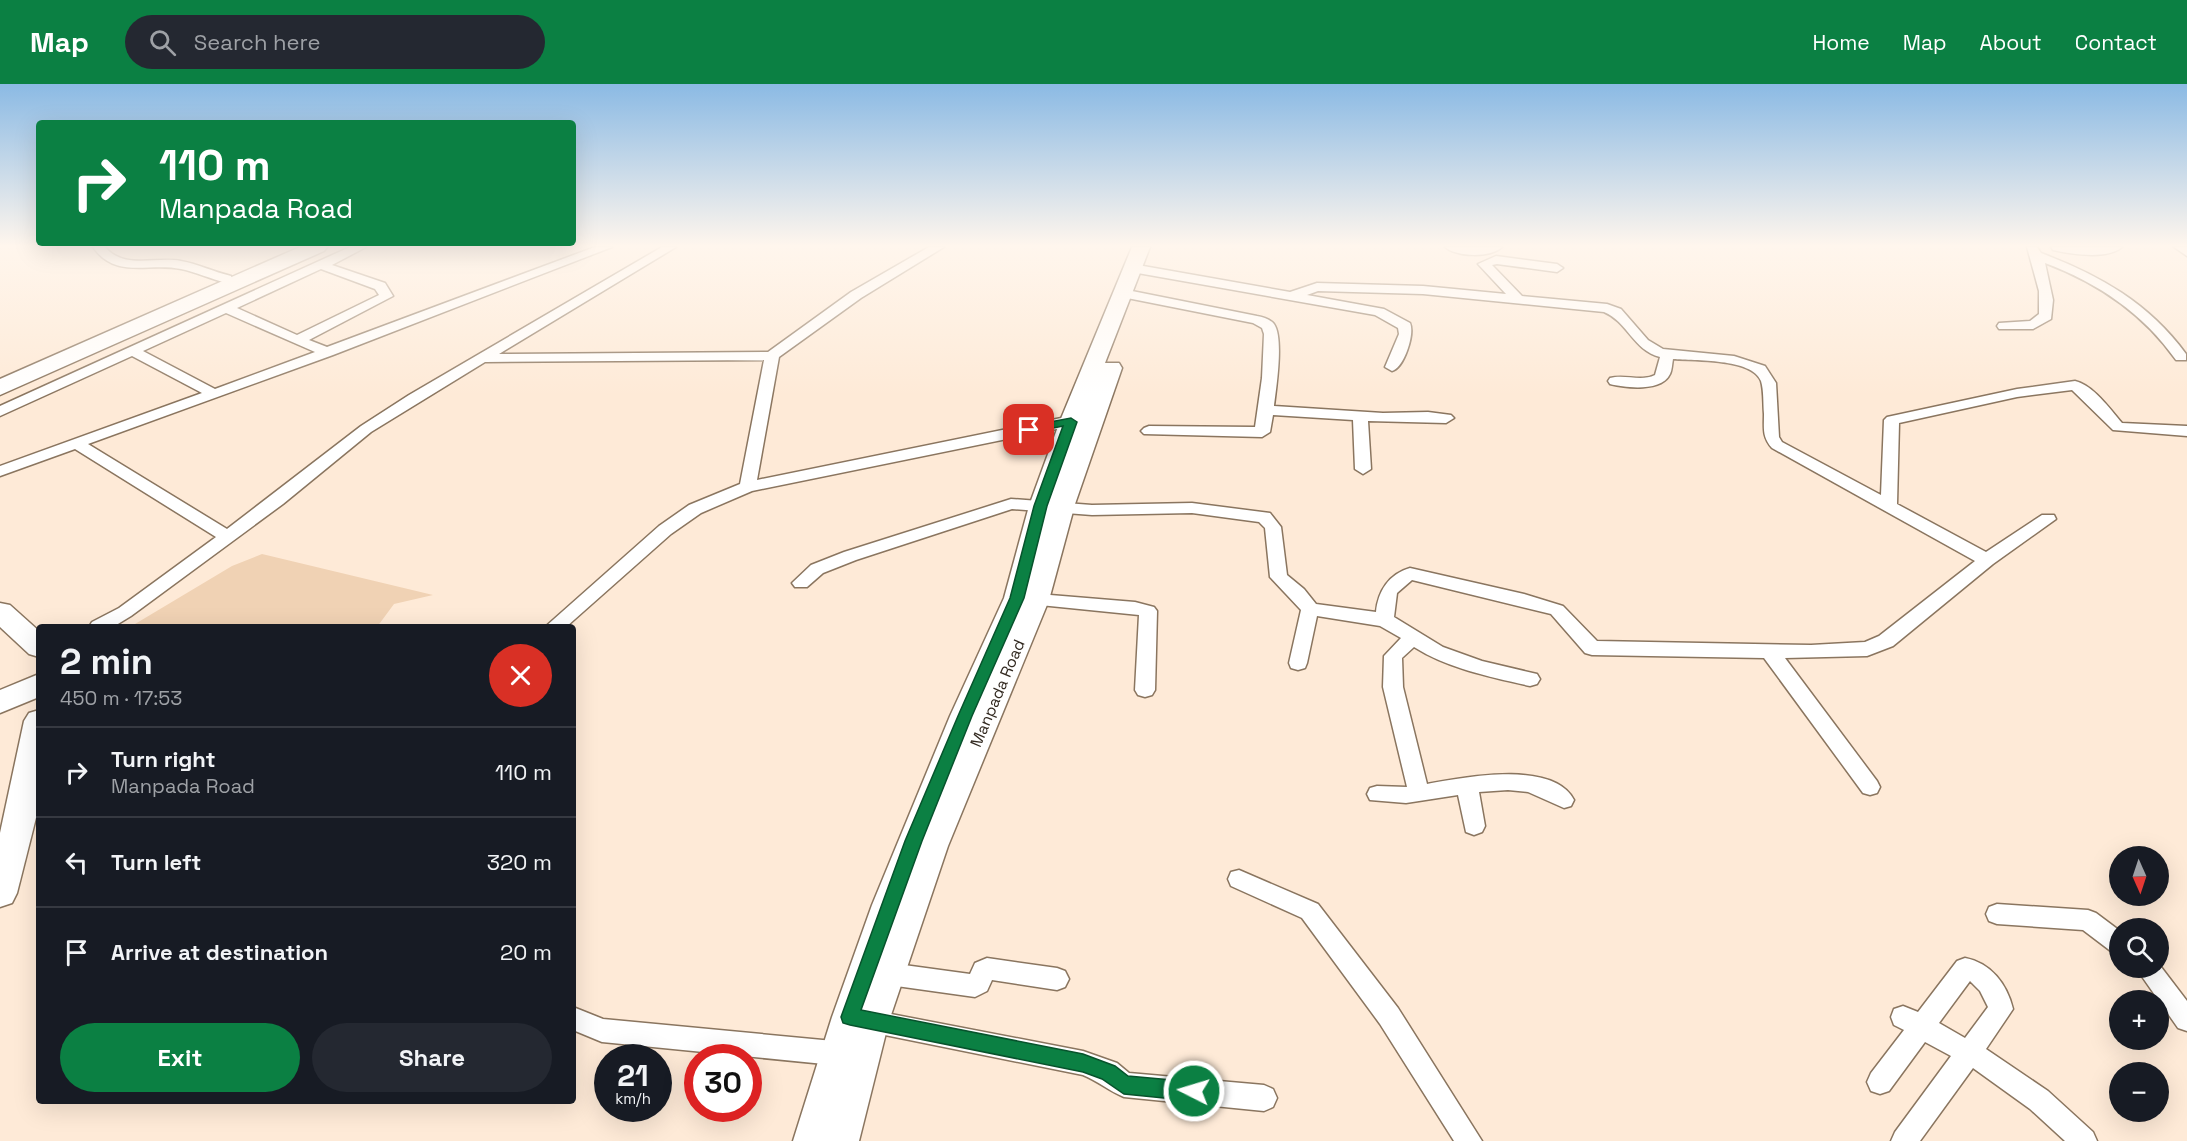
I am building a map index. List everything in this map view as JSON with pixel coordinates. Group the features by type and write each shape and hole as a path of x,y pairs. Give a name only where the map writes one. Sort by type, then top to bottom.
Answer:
{"main road":[{"path":"0,380 187,296"},
{"path":"0,388 222,296"},
{"name":"Manpada Road","path":"813,1141 856,1037 876,973 923,843 1027,599 1051,507 1129,296"},
{"path":"0,612 36,644"},
{"path":"0,702 36,686"},
{"path":"0,893 23,807 36,737"},
{"name":"Manpada Road","path":"840,1141 856,1037"}],"street":[{"path":"0,412 247,296"},
{"path":"297,340 385,296"},
{"path":"0,471 475,296"},
{"path":"103,624 125,612 366,429 586,296"},
{"path":"747,487 772,356 777,350 854,296"},
{"path":"1141,296 1266,324 1271,333 1266,410 1263,429 1259,433 1149,430"},
{"path":"1294,296 1379,312 1405,326 1406,334 1392,367"},
{"path":"1498,296 1619,311 1650,348 1667,354 1738,361 1760,369 1767,377 1771,438 1777,445 1786,452 1889,505 1987,560"},
{"path":"2004,326 2033,325 2046,316 2048,307 2045,296"},
{"path":"2120,296 2162,330 2181,357"},
{"path":"226,308 328,352"},
{"path":"132,351 214,394"},
{"path":"1615,381 1642,382 1659,379 1663,375 1667,354"},
{"path":"482,358 772,356"},
{"path":"1889,505 1892,420 2017,393 2075,385 2092,399 2118,427 2187,431"},
{"path":"1266,410 1359,417 1446,418"},
{"path":"1359,417 1363,469"},
{"path":"557,624 665,530 694,509 747,487 1081,422"},
{"path":"77,444 227,536"},
{"path":"801,583 817,569 850,556 1011,504 1051,507 1192,508 1264,517 1273,527 1279,577 1298,593 1310,609 1384,620 1436,652 1480,667 1530,678"},
{"path":"1384,620 1385,599 1393,584 1410,574 1524,600 1557,610 1592,648 1769,651 1867,649 1886,641 1987,560 2048,519"},
{"path":"1027,599 1148,611 1145,690"},
{"path":"1298,663 1310,609"},
{"path":"1414,637 1394,656 1393,687 1419,793"},
{"path":"1769,651 1870,787"},
{"path":"1467,784 1474,826"},
{"path":"1377,794 1419,793 1467,784 1534,784 1554,792 1564,800"},
{"path":"1239,879 1310,911 1389,1016 1469,1141"},
{"path":"1997,914 2088,920 2109,936"},
{"path":"876,973 975,986 978,984 982,971 987,969 1057,979"},
{"path":"1880,1082 1912,1022 1965,969 1971,969 1992,987 2001,1009 1904,1141"},
{"path":"2156,978 2187,1020"},
{"path":"576,1019 602,1030 856,1037 1083,1063 1108,1072 1124,1085 1264,1098"},
{"path":"1912,1022 1969,1053 2039,1100 2084,1141"}],"shaded area":[{"path":"262,554 433,595 394,604 379,624 135,624 232,566"}],"route":[{"path":"1029,430 1071,422 1041,506 1017,598 965,716 914,841 889,904 850,1017 1083,1063 1108,1072 1124,1085 1194,1091"}]}
